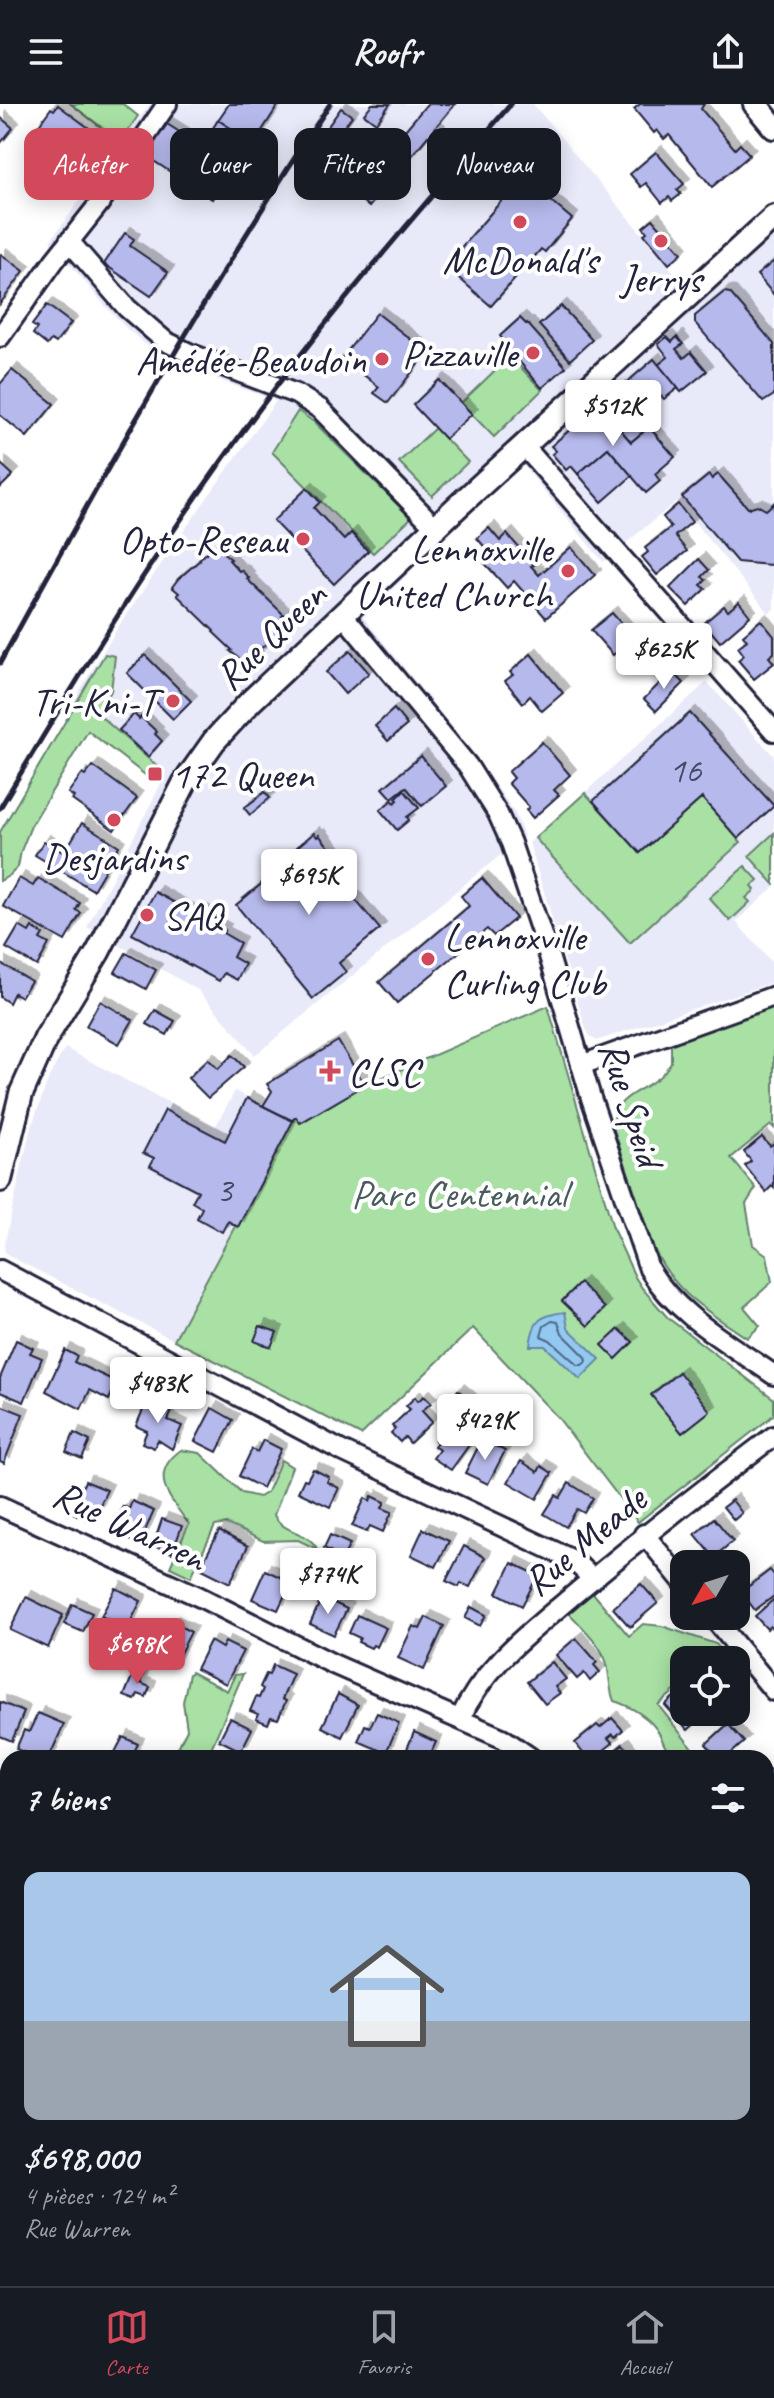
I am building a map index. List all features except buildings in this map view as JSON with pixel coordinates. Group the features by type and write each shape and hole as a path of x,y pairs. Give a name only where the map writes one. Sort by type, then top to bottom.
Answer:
{"main road":[{"path":"756,104 774,116"},
{"path":"756,104 774,127"},
{"name":"Rue Queen","path":"0,1180 9,1136 31,1068 98,952 198,762 230,723 435,527 774,217"}],"street":[{"path":"0,337 99,204 167,104"},
{"path":"69,241 127,308 165,341 289,391 320,409 435,527"},
{"path":"523,445 774,731"},
{"name":"Rue Speid","path":"343,615 457,752 494,805 511,843 641,1249 660,1287 687,1313 774,1375"},
{"path":"581,1065 774,996"},
{"path":"0,1270 342,1451 573,1560 593,1579"},
{"name":"Rue Meade","path":"460,1719 476,1689 501,1658 644,1534 774,1436"},
{"name":"Rue Warren","path":"0,1506 200,1597 333,1664 502,1738 519,1750"},
{"path":"644,1534 670,1566"},
{"path":"724,1630 774,1691"}],"shaded area":[{"path":"150,104 533,104 553,128 427,128 427,200 561,200 561,137 684,284 774,204 774,609 769,613 677,501 603,562 522,464 363,617 473,753 515,813 524,836 255,1055 198,990 87,927 164,778 69,708 120,624 276,401 184,367 145,344 106,307 50,241 80,200 154,200 154,128 132,128"},
{"path":"707,682 774,756 774,887 736,922 774,965 774,982 596,1041 586,1029 529,843"},
{"path":"65,1048 215,1127 235,1091 293,1121 174,1340 5,1252 30,1131 49,1077"}],"green space":[{"path":"71,104 123,104 138,116 130,128 102,128"},
{"path":"510,356 542,390 494,437 461,403"},
{"path":"298,411 314,422 411,518 373,553 272,452"},
{"path":"435,428 468,462 432,496 399,462"},
{"path":"105,654 115,656 111,691 98,714 160,769 153,781 88,731 31,826 18,867 0,881 0,832"},
{"path":"585,793 640,853 702,798 741,842 630,943 535,838"},
{"path":"774,833 774,884 749,856"},
{"path":"745,866 758,880 752,886 755,890 746,898 750,902 730,921 709,898"},
{"name":"Parc Centennial","path":"548,1006 614,1231 635,1277 668,1318 774,1399 774,1414 770,1418 638,1522 559,1419 473,1328 361,1435 174,1340 292,1120 296,1117 301,1123 365,1085"},
{"path":"774,1006 774,1128 771,1125 731,1158 756,1188 746,1204 753,1245 767,1255 772,1282 744,1307 760,1326 747,1338 693,1300 662,1263 653,1247 613,1127 614,1116 623,1102 667,1068 671,1062 671,1042"},
{"path":"181,1450 200,1453 242,1493 259,1497 267,1492 281,1460 292,1467 274,1515 283,1526 308,1539 317,1549 298,1540 263,1541 227,1524 215,1526 191,1577 170,1567 189,1524 165,1487 165,1468"},
{"path":"593,1593 629,1636 643,1624 662,1626 716,1644 718,1646 670,1646 670,1695 658,1705 670,1720 670,1726 675,1726 694,1750 667,1750 652,1724 634,1710 614,1701 607,1664 591,1637 569,1613"},
{"path":"191,1672 227,1691 235,1675 243,1674 210,1750 176,1750 187,1729 183,1702"}],"water":[{"path":"565,1312 568,1328 600,1359 580,1379 545,1346 530,1346 539,1320"}],"railway":[{"path":"0,663 159,380 242,241 330,104"},
{"path":"0,808 133,592 241,434 335,312 511,104"}],"place":[{"name":"McDonald's","path":"520,222"},
{"name":"Jerrys","path":"661,241"},
{"name":"Pizzaville","path":"533,353"},
{"name":"Amédée-Beaudoin","path":"382,359"},
{"name":"Opto-Reseau","path":"303,539"},
{"name":"Lennoxville United Church","path":"568,571"},
{"name":"Tri-Kni-T","path":"173,701"},
{"name":"172 Queen","path":"155,774"},
{"name":"Desjardins","path":"114,820"},
{"name":"SAQ","path":"147,915"},
{"name":"Lennoxville Curling Club","path":"428,959"},
{"name":"CLSC","path":"330,1071"}]}
